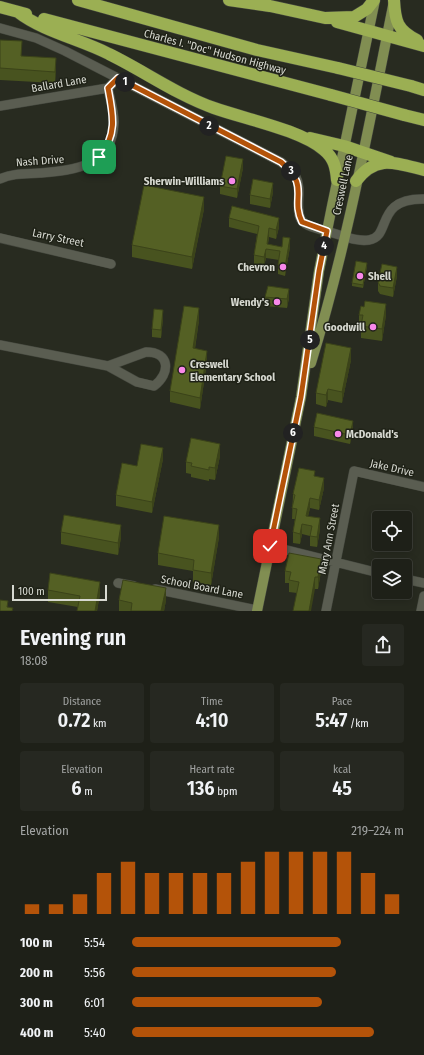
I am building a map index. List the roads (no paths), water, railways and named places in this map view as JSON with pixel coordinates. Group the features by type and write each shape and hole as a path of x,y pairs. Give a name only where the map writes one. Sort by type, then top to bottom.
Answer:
{"highway":[{"name":"Charles I. \"Doc\" Hudson Highway","path":"78,0 257,50 338,68 424,90"},
{"path":"228,0 270,6 325,18 387,36 424,44"},
{"path":"325,18 354,17 367,9 375,0"},
{"path":"394,0 397,23 409,36 424,44"},
{"name":"Charles I. \"Doc\" Hudson Highway","path":"0,7 424,120"},
{"path":"18,12 30,21 109,54 212,108 306,138 325,151 332,158 337,180"},
{"path":"306,138 313,138 344,146 391,162 424,170"},
{"path":"356,181 368,167 391,162"}],"main road":[{"name":"Creswell Lane","path":"257,610 301,397 319,271 375,0"},
{"name":"Creswell Lane","path":"301,397 324,323 394,0"}],"street":[{"path":"0,28 51,44 281,162 296,177 299,191 299,215 302,222 344,236 364,241 372,240 379,235 386,216 397,204 412,200 424,199"},
{"path":"108,88 118,78"},
{"name":"Ballard Lane","path":"0,106 108,88"},
{"name":"Nash Drive","path":"0,179 16,174 64,172 79,169 93,162 104,151 111,136 114,121 108,88"},
{"name":"Larry Street","path":"0,238 111,264"},
{"path":"0,345 108,366 137,382 154,386 161,381 165,370 165,360 161,354 146,352 108,366"},
{"name":"Jake Drive","path":"354,471 424,487"},
{"name":"Mary Ann Street","path":"326,611 354,471"},
{"path":"270,546 372,571"},
{"path":"412,580 424,583"},
{"name":"School Board Lane","path":"118,584 176,593 257,610"},
{"path":"420,611 424,596"}],"place":[{"name":"Sherwin-Williams","path":"232,181"},
{"name":"Chevron","path":"283,267"},
{"name":"Shell","path":"360,276"},
{"name":"Wendy's","path":"277,302"},
{"name":"Goodwill","path":"373,327"},
{"name":"Creswell Elementary School","path":"182,370"},
{"name":"McDonald's","path":"338,434"}]}
